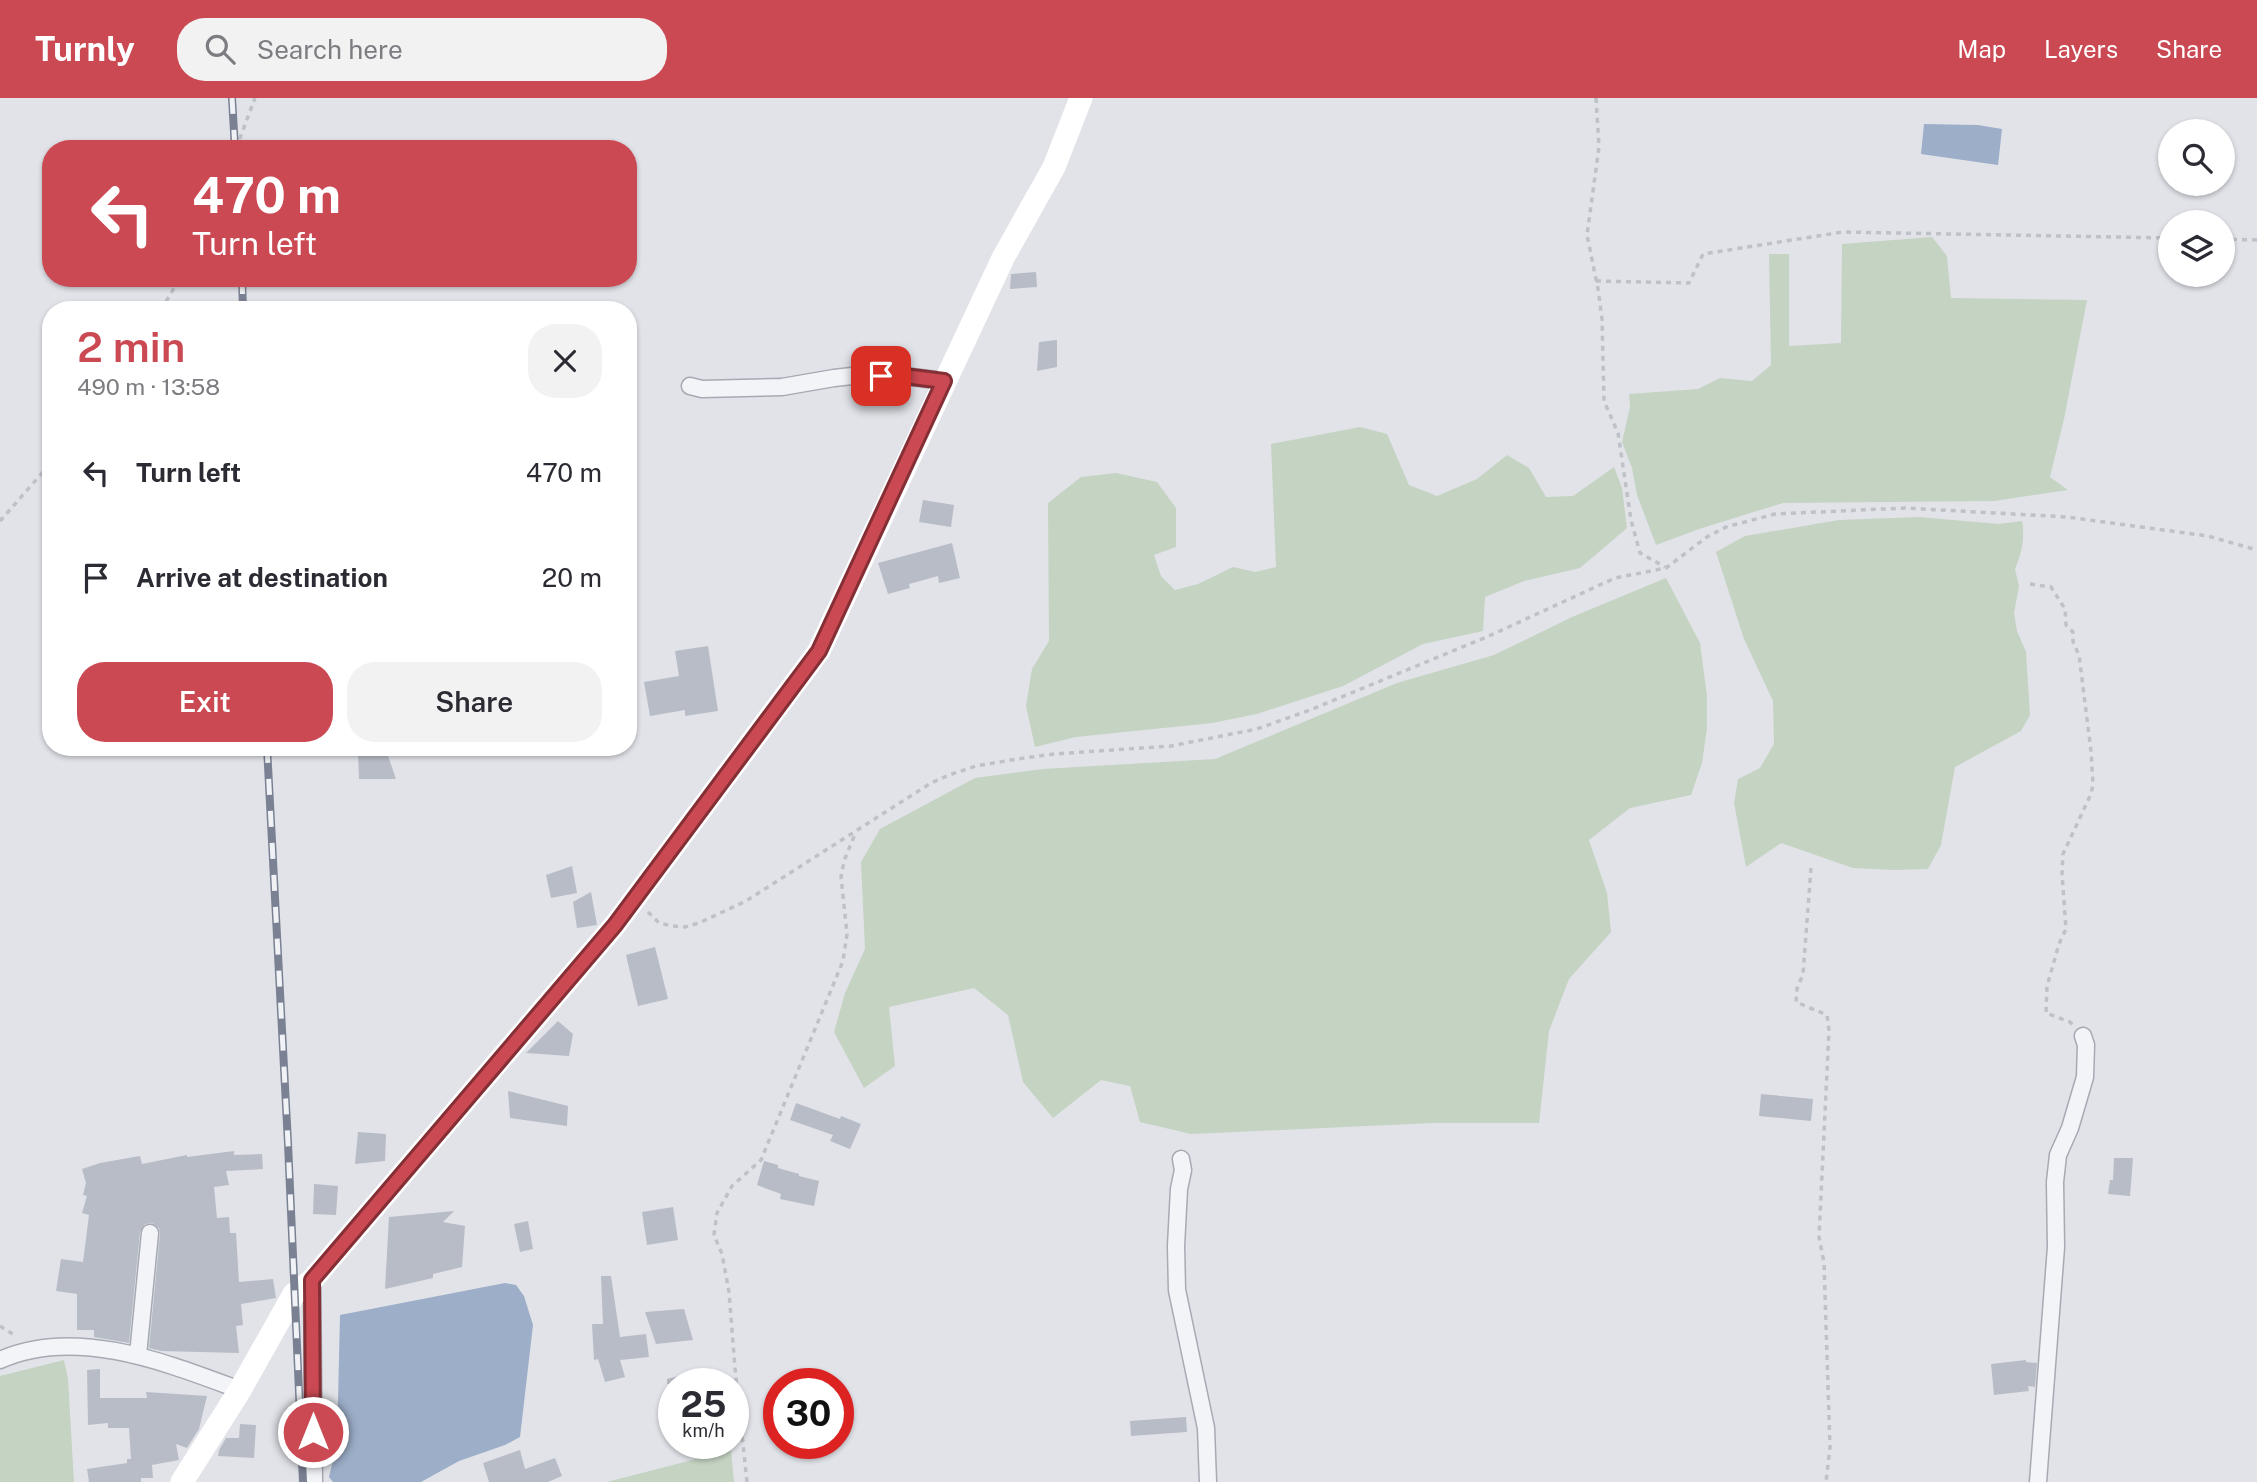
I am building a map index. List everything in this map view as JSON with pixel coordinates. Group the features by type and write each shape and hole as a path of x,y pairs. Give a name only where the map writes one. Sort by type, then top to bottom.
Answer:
{"main road":[{"path":"182,1482 240,1390 294,1294 312,1280 615,925 819,651 1003,258 1054,167 1081,98"}],"street":[{"path":"690,386 702,389 782,387 834,378 872,376 904,376 944,381"},
{"path":"2038,1482 2056,1247 2055,1182 2058,1155 2070,1128 2085,1077 2087,1045 2083,1036"},
{"path":"1181,1158 1183,1170 1179,1189 1176,1246 1177,1290 1206,1428 1208,1482"},
{"path":"138,1355 150,1233"},
{"path":"312,1280 314,1482"},
{"path":"0,1360 40,1347 102,1349 138,1355 240,1390"}],"path":[{"path":"240,140 255,98"},
{"path":"1596,98 1600,147 1587,235 1602,319 1601,369 1604,401 1618,433 1635,538 1640,553 1666,568"},
{"path":"1597,282 1689,283 1703,254 1843,232 2158,238"},
{"path":"2235,239 2257,240"},
{"path":"0,521 42,473"},
{"path":"635,898 659,923 685,927 746,901 931,783 949,775 976,766 1054,754 1171,746 1257,729 1463,647 1615,579 1666,568 1707,537 1726,527 1775,514 1905,508 2067,517 2208,536 2257,550"},
{"path":"2030,584 2051,587 2065,608 2066,625 2073,632 2084,684 2093,784 2091,794 2063,854 2066,929 2059,944 2045,1002 2046,1013 2070,1022 2083,1036"},
{"path":"747,1482 729,1292 722,1254 714,1235 717,1213 732,1186 761,1160 843,961 847,934 841,877 844,861 856,832"},
{"path":"1811,868 1803,974 1797,989 1796,1002 1828,1016 1829,1030 1819,1237 1824,1263 1830,1447 1826,1482"}],"green space":[{"path":"1932,237 1947,256 1951,298 2087,300 2050,477 2068,490 1994,501 1783,503 1656,545 1637,495 1632,468 1622,442 1630,407 1629,394 1698,389 1720,378 1752,381 1771,365 1769,254 1789,254 1789,346 1841,343 1842,244"},
{"path":"1360,427 1387,434 1409,485 1437,496 1477,479 1507,455 1529,468 1546,497 1573,496 1614,467 1622,488 1627,528 1580,568 1524,581 1485,597 1483,631 1423,644 1343,686 1257,714 1212,723 1076,737 1035,747 1026,706 1032,669 1049,641 1048,503 1081,477 1116,473 1157,482 1176,508 1176,547 1154,555 1161,576 1175,590 1198,584 1233,567 1255,572 1276,567 1271,444"},
{"path":"1919,517 1999,524 2022,521 2022,545 2015,569 2019,586 2014,613 2017,631 2026,652 2030,715 2021,731 1955,767 1941,845 1928,869 1853,868 1781,843 1746,867 1734,803 1738,779 1760,768 1774,744 1773,701 1744,639 1716,552 1745,536 1839,520"},
{"path":"1666,578 1700,643 1707,696 1707,728 1702,763 1691,795 1630,808 1589,840 1607,893 1611,932 1569,979 1549,1031 1539,1123 1432,1123 1191,1134 1140,1122 1130,1086 1101,1080 1053,1118 1023,1082 1008,1015 974,988 889,1007 895,1066 864,1088 834,1032 845,993 865,949 861,862 880,829 975,778 1043,769 1215,759 1397,683 1494,655 1572,617"},
{"path":"64,1360 68,1379 74,1482 0,1482 0,1376"},
{"path":"696,1459 732,1459 734,1482 607,1482"}],"water":[{"path":"1924,124 1978,125 2002,129 1998,165 1921,154"},
{"path":"505,1283 516,1285 524,1296 533,1325 520,1437 459,1461 421,1482 333,1482 329,1477 337,1444 340,1315"}],"building":[{"path":"1036,272 1037,287 1010,289 1011,274"},
{"path":"1057,340 1057,367 1037,371 1039,342"},
{"path":"923,500 954,505 951,527 919,522"},
{"path":"952,543 960,578 939,583 938,576 909,584 910,588 888,594 878,563"},
{"path":"708,646 718,711 685,716 685,710 650,716 644,682 679,676 675,651"},
{"path":"358,756 388,756 396,779 359,779"},
{"path":"572,866 577,893 551,898 546,875"},
{"path":"591,892 597,925 577,928 573,902"},
{"path":"655,947 668,999 638,1006 626,955"},
{"path":"558,1021 573,1034 569,1056 526,1053"},
{"path":"508,1091 568,1106 567,1126 510,1118"},
{"path":"1761,1094 1813,1099 1811,1121 1759,1116"},
{"path":"796,1103 861,1124 850,1149 830,1141 833,1135 790,1120"},
{"path":"358,1132 386,1134 385,1161 355,1164"},
{"path":"234,1151 234,1155 262,1154 263,1169 226,1171 229,1185 214,1187 217,1218 229,1217 230,1233 236,1233 239,1282 273,1279 276,1298 241,1304 243,1325 236,1326 239,1353 161,1351 149,1348 160,1234 159,1228 152,1223 145,1224 140,1232 129,1343 94,1337 94,1330 77,1330 77,1294 56,1291 61,1259 83,1262 89,1215 82,1213 87,1196 83,1195 86,1183 82,1169 140,1156 142,1164 187,1155"},
{"path":"2114,1158 2133,1158 2130,1196 2108,1194 2110,1180 2113,1180"},
{"path":"764,1161 799,1176 819,1181 814,1206 780,1199 781,1194 757,1185"},
{"path":"314,1184 338,1186 336,1215 313,1214"},
{"path":"673,1207 678,1240 647,1245 642,1212"},
{"path":"454,1211 443,1222 465,1226 462,1267 433,1274 433,1278 385,1289 389,1217"},
{"path":"528,1221 533,1249 520,1252 514,1224"},
{"path":"601,1276 611,1276 620,1337 646,1334 649,1357 620,1360 625,1377 605,1382 598,1359 594,1360 592,1324 603,1324"},
{"path":"684,1309 693,1340 656,1344 645,1312"},
{"path":"2026,1360 2037,1363 2035,1387 2028,1386 2029,1391 1994,1395 1991,1364"},
{"path":"100,1369 100,1398 147,1398 146,1392 207,1396 199,1429 187,1448 176,1444 179,1460 152,1465 153,1478 141,1478 141,1482 89,1482 87,1469 127,1463 127,1459 131,1459 129,1428 108,1428 108,1423 88,1425 87,1370"},
{"path":"1186,1417 1187,1432 1131,1436 1130,1421"},
{"path":"240,1424 256,1425 254,1458 218,1456 226,1438 239,1438"},
{"path":"520,1450 525,1469 555,1458 562,1476 548,1482 489,1482 483,1463"}],"railway":[{"path":"232,98 234,140"},
{"path":"242,287 243,301"},
{"path":"267,756 303,1482"}],"route":[{"path":"313,1432 312,1280 615,925 819,651 944,381 881,376"}]}
